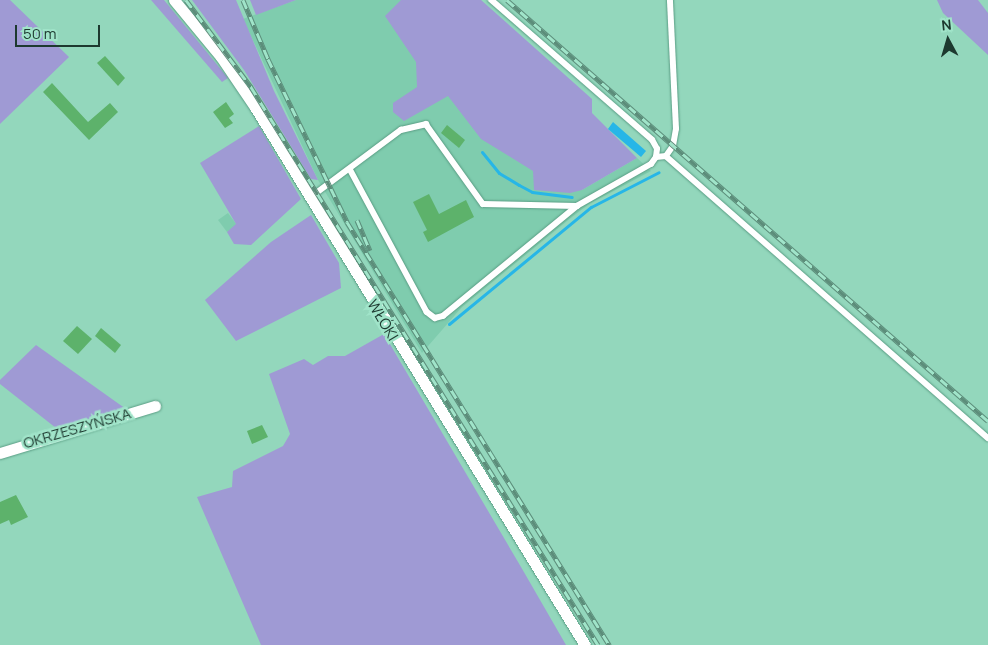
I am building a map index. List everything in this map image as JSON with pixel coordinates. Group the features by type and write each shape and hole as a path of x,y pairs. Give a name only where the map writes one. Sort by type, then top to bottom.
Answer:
{"street":[{"name":"WŁÓKI","path":"174,0 228,68 585,645"},
{"name":"OKRZESZYŃSKA","path":"0,453 155,406"}],"lane":[{"path":"491,0 652,140 656,157"},
{"path":"350,169 427,312 435,318 443,316 577,206 651,164 656,157 666,156 674,146 676,128 670,0"},
{"path":"310,198 315,190 350,169 401,130 426,124 483,204 577,206"},
{"path":"666,156 988,438"}],"shaded area":[{"path":"0,0 10,0 69,57 0,124"},
{"path":"151,0 164,0 228,78 222,82"},
{"path":"192,0 236,0 274,91 318,180 311,179 244,70"},
{"path":"250,0 296,0 256,15"},
{"path":"296,0 412,0 582,190 637,158 651,171 589,204 568,220 462,307 422,353 318,180 243,19"},
{"path":"401,0 481,0 592,99 592,113 637,158 582,190 570,193 534,190 533,171 481,139 448,96 404,121 393,112 393,103 417,87 416,62 385,16"},
{"path":"937,0 978,0 988,13 988,55 943,13"},
{"path":"259,126 301,199 251,245 234,244 227,232 236,224 200,163"},
{"path":"228,213 237,225 227,232 218,220"},
{"path":"311,215 339,263 341,288 236,341 205,300 271,242"},
{"path":"384,334 566,645 261,645 197,497 232,487 233,471 283,446 290,434 269,374 304,359 313,365 328,356 345,356"},
{"path":"36,345 126,409 56,428 0,384 0,380"}],"water":[{"path":"613,122 646,151 641,157 608,129"}],"building":[{"path":"105,56 125,78 118,86 97,63"},
{"path":"52,83 88,122 110,103 118,112 89,140 43,92"},
{"path":"226,102 234,114 229,118 233,123 225,128 213,112"},
{"path":"447,125 465,140 459,148 441,133"},
{"path":"429,194 439,214 466,200 474,217 428,242 423,232 427,230 413,202"},
{"path":"77,326 92,339 78,354 63,341"},
{"path":"101,328 121,345 115,353 95,336"},
{"path":"262,425 268,437 252,444 247,431"},
{"path":"16,495 28,517 11,525 9,520 0,524 0,502"}],"waterway":[{"path":"482,152 499,173 532,192 572,197"},
{"path":"449,324 591,207 659,172"}],"railway":[{"path":"186,0 251,87 598,645"},
{"path":"243,0 268,59 347,222 609,645"},
{"path":"507,0 988,421"},
{"path":"357,220 370,250"}]}
